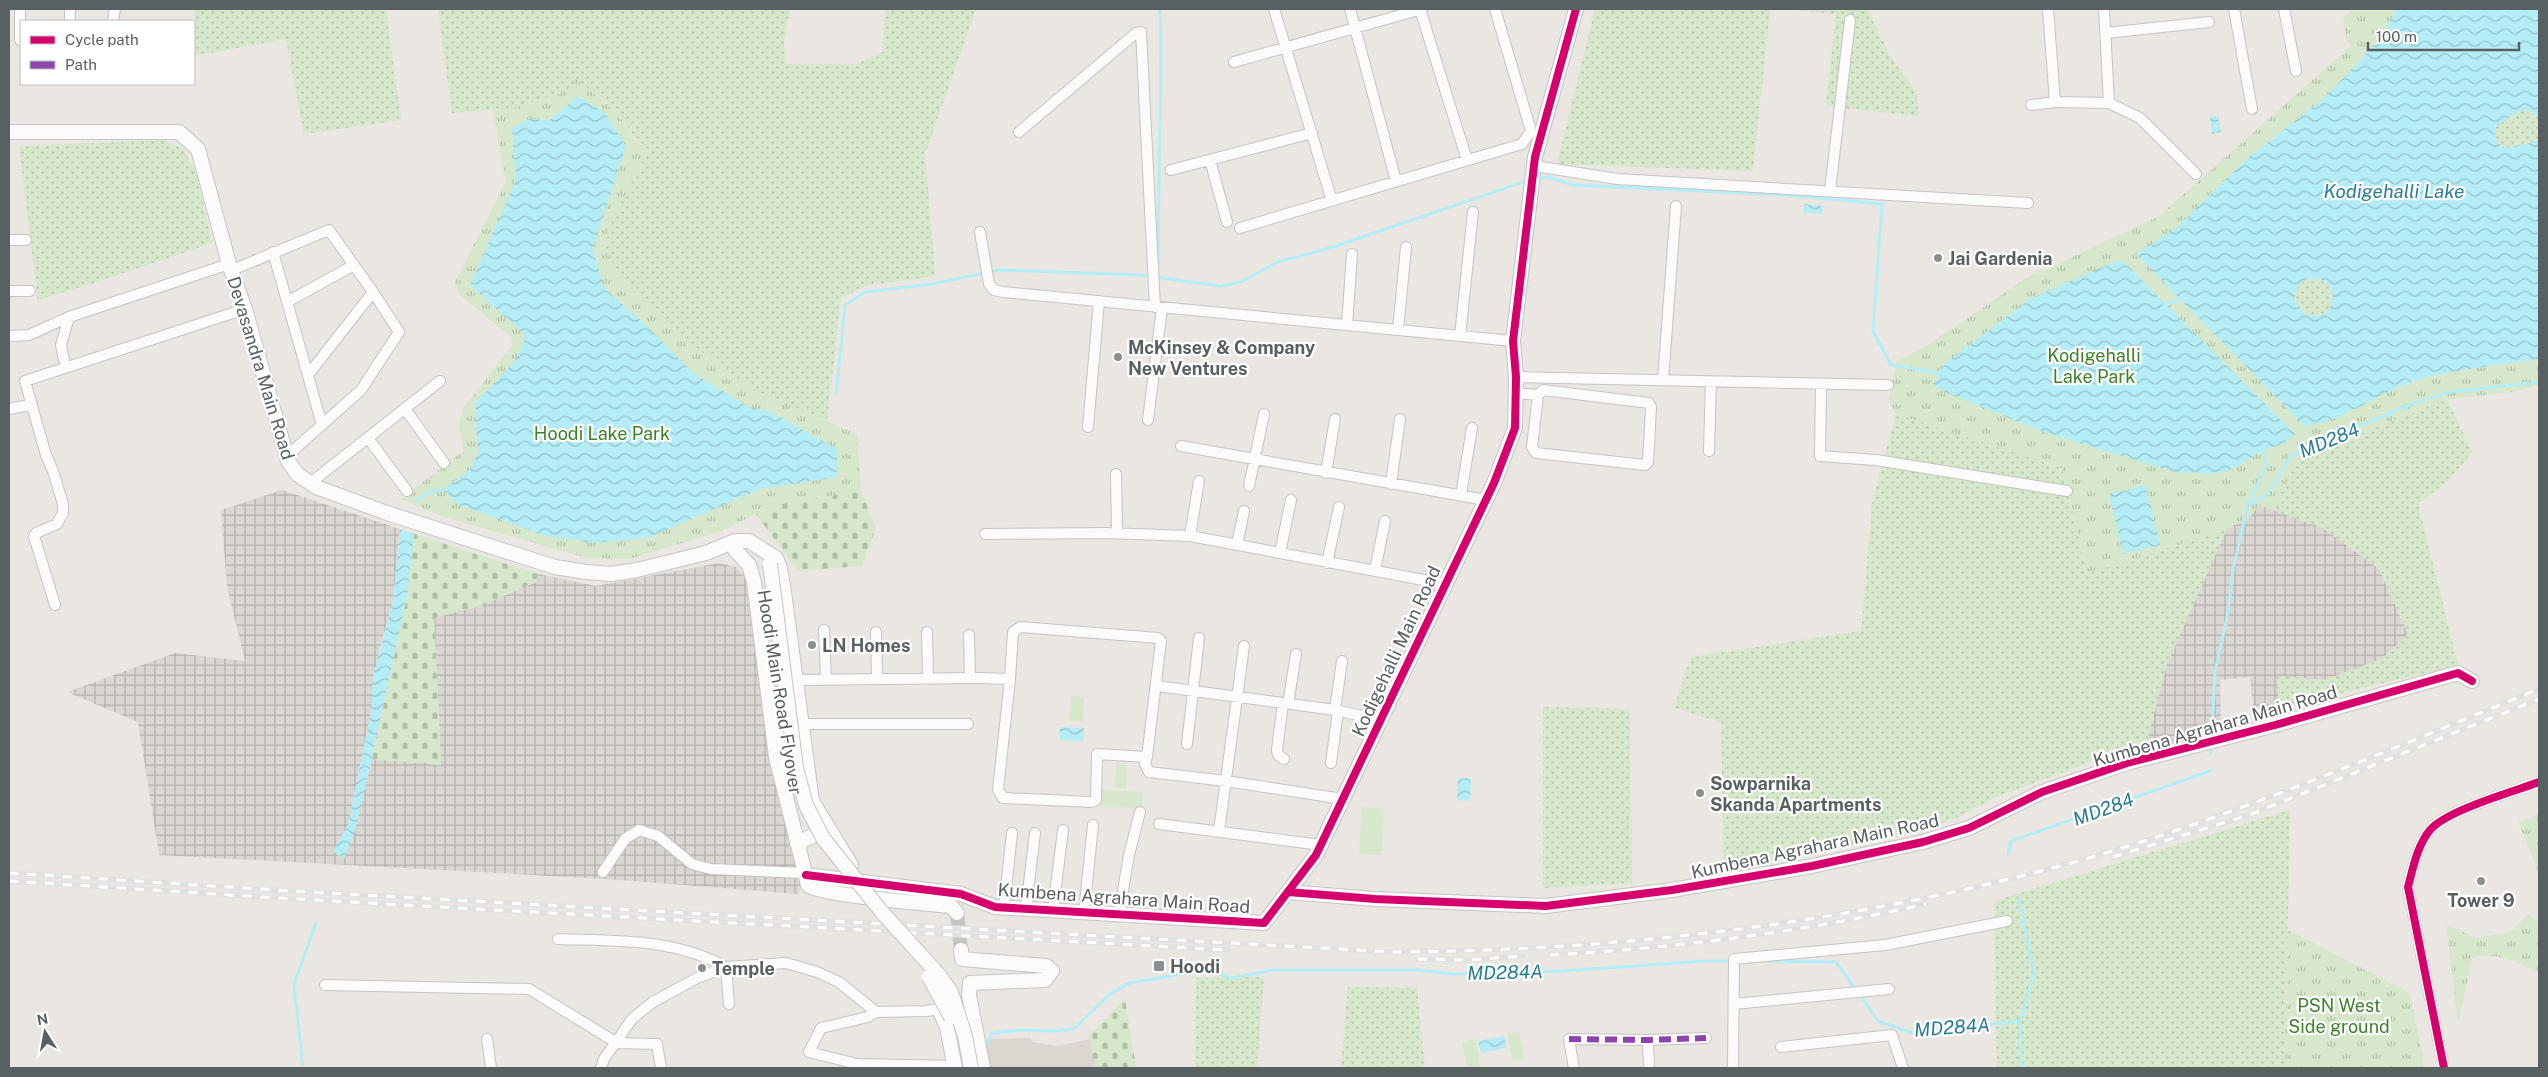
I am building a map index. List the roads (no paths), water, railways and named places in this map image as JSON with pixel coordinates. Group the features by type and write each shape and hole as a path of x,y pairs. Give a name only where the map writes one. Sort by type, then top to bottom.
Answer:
{"street":[{"path":"20,9 20,40"},
{"path":"1274,9 1332,201"},
{"path":"1350,9 1396,181"},
{"path":"1234,62 1421,9 1467,160"},
{"path":"1240,228 1522,144 1532,131 1495,9"},
{"name":"Kodigehalli Main Road","path":"1264,923 1316,855 1486,500 1515,428 1516,376 1513,341 1534,175 1576,9"},
{"path":"2048,9 2055,102"},
{"path":"2104,9 2109,104"},
{"path":"2234,9 2252,109"},
{"path":"2284,9 2296,71"},
{"path":"1830,191 1850,20"},
{"path":"2106,33 2209,22"},
{"path":"1019,132 1136,32 1141,32 1143,36 1154,289 1159,307 1148,420"},
{"path":"2032,105 2055,102 2109,104 2140,118 2196,174"},
{"name":"Devasandra Main Road","path":"9,132 179,132 198,149 230,267 245,309 286,456 296,474 309,484 387,513 538,561 586,572 611,574 637,570 733,548 735,541 749,541 761,548"},
{"path":"1171,170 1312,133"},
{"path":"1210,160 1227,222"},
{"path":"1534,175 2028,203"},
{"path":"1663,380 1676,206"},
{"path":"1460,336 1472,212"},
{"path":"9,336 29,335 68,317 230,267 329,230 399,332 361,390 286,456"},
{"path":"980,232 988,280 994,290 1003,292 1513,341"},
{"path":"9,240 26,240"},
{"path":"1398,330 1406,247"},
{"path":"273,252 322,425"},
{"path":"1347,326 1352,254"},
{"path":"287,302 354,265"},
{"path":"9,291 30,291"},
{"path":"308,375 373,292"},
{"path":"1088,427 1099,301"},
{"path":"55,605 34,540 36,533 57,524 63,513 63,504 30,405 25,381 245,309"},
{"path":"64,360 61,345 68,317"},
{"path":"1516,376 1888,385"},
{"path":"309,484 440,381"},
{"path":"1709,451 1711,381"},
{"path":"1821,384 1820,456 1876,460 2067,492"},
{"path":"1542,390 1648,403 1650,407 1648,462 1645,466 1536,453 1532,447 1538,395 1542,390"},
{"path":"1516,393 1538,395"},
{"path":"9,410 30,405"},
{"path":"405,409 444,463"},
{"path":"1249,486 1264,414"},
{"path":"1326,473 1335,419"},
{"path":"1391,484 1400,419"},
{"path":"1461,496 1472,428"},
{"path":"368,438 407,491"},
{"path":"1181,446 1254,461 1486,500"},
{"path":"1116,474 1117,533"},
{"path":"1190,536 1199,481"},
{"path":"1280,553 1291,500"},
{"path":"1327,563 1339,507"},
{"path":"1237,545 1244,511"},
{"path":"1375,570 1384,521"},
{"path":"985,534 1117,533 1190,536 1445,584"},
{"path":"733,548 749,565 754,582 776,757 806,877 812,889 951,906 957,913"},
{"name":"Hoodi Main Road Flyover","path":"733,548 758,563 762,580 786,755 794,794 806,823 833,863 933,982 953,1022 957,1068"},
{"path":"761,548 776,558 780,568 812,801 828,829 866,882"},
{"name":"Hoodi Main Road Flyover","path":"761,548 770,564 796,768 806,805 823,838 881,912 939,975 951,992 965,1036 971,1068"},
{"path":"1147,757 1098,754 1096,800 1091,802 1002,798 998,790 1013,632 1020,627 1160,639 1157,686 1147,757 1145,764 1149,772 1226,781 1343,799"},
{"path":"824,630 826,679"},
{"path":"876,632 877,679"},
{"path":"927,632 928,678"},
{"path":"969,635 970,678"},
{"path":"1187,744 1199,638"},
{"path":"1219,831 1244,646"},
{"path":"1284,758 1278,755 1277,750 1296,654"},
{"path":"1332,762 1342,661"},
{"name":"Kumbena Agrahara Main Road","path":"1288,892 1375,899 1546,906 1672,890 1812,866 1923,842 1969,828 2042,792 2137,760 2275,725 2458,673 2472,681"},
{"path":"796,680 1010,679"},
{"path":"1157,686 1336,711 1380,720"},
{"path":"801,724 968,724"},
{"path":"2444,1068 2408,887 2415,860 2431,830 2452,815 2539,782"},
{"path":"1119,914 1129,855 1140,812"},
{"path":"1159,824 1321,845"},
{"path":"1084,912 1093,825"},
{"path":"797,843 828,829"},
{"path":"603,872 625,839 639,830 658,836 692,864 710,869 806,877"},
{"path":"1053,910 1063,830"},
{"path":"1004,907 1012,833"},
{"path":"1026,908 1035,833"},
{"name":"Kumbena Agrahara Main Road","path":"806,877 866,882 961,894 995,907 1264,923"},
{"path":"1734,1066 1734,959 1886,945 2007,921"},
{"path":"558,939 647,942 703,955 726,967"},
{"path":"961,950 962,959 1046,966 1052,971 1045,980 970,983 969,995 983,1068"},
{"path":"601,1068 604,1059 632,1019 653,1002 697,978 726,967 786,962 817,972 846,986 876,1012"},
{"path":"726,967 729,1004"},
{"path":"326,985 529,989 617,1043 657,1044 661,1068"},
{"path":"1734,1004 1889,989"},
{"path":"939,1009 947,1027 957,1068 857,1064 809,1052 821,1028 868,1017 876,1012 926,1012 939,1009 969,995"},
{"path":"1781,1047 1892,1035 1903,1068"},
{"path":"1574,1068 1570,1039 1648,1040 1706,1038"},
{"path":"487,1039 491,1068"},
{"path":"1648,1040 1649,1068"}],"water":[{"name":"Kodigehalli Lake","path":"2396,9 2539,9 2539,118 2526,109 2509,117 2496,127 2496,140 2506,148 2539,141 2539,359 2466,369 2430,377 2396,388 2328,421 2304,426 2136,254 2176,228 2243,162 2325,97 2383,36","holes":["2310,278 2325,281 2333,295 2329,309 2320,316 2305,314 2295,301 2295,293 2298,287"]},
{"name":"Hoodi Lake Park","path":"578,96 605,113 626,146 593,249 604,288 647,326 693,373 749,407 773,413 837,449 837,477 760,489 648,538 594,543 546,536 459,505 443,490 470,469 479,451 475,423 476,402 516,360 526,336 470,285 516,180 512,128 529,119 550,120"},
{"path":"2218,116 2221,132 2212,134 2210,117"},
{"path":"1804,204 1823,206 1822,214 1803,212"},
{"path":"2116,261 2124,262 2295,434 2283,444 2263,450 2235,468 2214,474 2175,472 2046,433 1945,392 1933,384 1944,364 2030,299"},
{"path":"2146,485 2160,545 2123,554 2109,494"},
{"path":"400,529 414,534 408,591 362,803 354,834 344,859 333,851 348,825 371,712 373,676 393,601"},
{"path":"1060,727 1084,728 1083,741 1060,740"},
{"path":"1458,778 1471,778 1470,801 1457,800"},
{"path":"1504,1036 1506,1048 1481,1053 1478,1041"}],"waterway":[{"path":"1158,278 1160,9"},
{"path":"1535,179 1548,177 1573,185 1786,195 1882,204 1873,331 1891,365 1940,373"},
{"path":"836,394 845,305 865,292 932,284 999,270 1140,275 1221,286 1241,282 1278,262 1333,247 1529,180"},
{"path":"2164,305 2184,299"},
{"name":"MD284","path":"2212,734 2215,672 2227,618 2234,564 2248,505 2267,495 2291,455 2404,407 2449,392 2539,382"},
{"path":"2248,505 2266,466 2263,450"},
{"path":"415,501 429,492 443,490"},
{"name":"MD284","path":"2008,856 2011,841 2210,771"},
{"name":"MD284","path":"2019,899 2034,974 2020,1021 2021,1068"},
{"path":"303,1068 294,984 316,923"},
{"name":"MD284A","path":"985,1046 992,1033 1021,1030 1055,1031 1074,1029 1111,993 1130,983 1205,970 1232,978 1273,970 1417,970 1454,974 1563,971 1705,961 1733,961"},
{"name":"MD284A","path":"1762,961 1836,962 1856,990"},
{"name":"MD284A","path":"1860,995 1878,1021 1912,1033 2020,1021"}],"tunnel":[{"path":"957,913 961,950"}],"railway":[{"path":"9,873 292,891 1391,952 1476,950 1646,940 1814,918 1898,903 1981,886 2064,865 2125,847 2245,806 2363,761 2539,689"},
{"path":"2113,857 2249,815 2539,699"},
{"path":"9,881 295,899 1228,950"},
{"path":"1550,955 1645,948 1786,931 1926,904"},
{"path":"1418,959 1469,960 1523,956"}],"place":[{"name":"Jai Gardenia","path":"1938,258"},
{"name":"McKinsey & Company New Ventures","path":"1118,357"},
{"name":"LN Homes","path":"812,645"},
{"name":"Sowparnika Skanda Apartments","path":"1700,793"},
{"name":"Tower 9","path":"2481,881"},
{"name":"Hoodi","path":"1159,966"},
{"name":"Temple","path":"702,968"}],"park label":[{"name":"Kodigehalli Lake Park","path":"2094,365"},
{"name":"PSN West Side ground","path":"2339,1015"}]}
